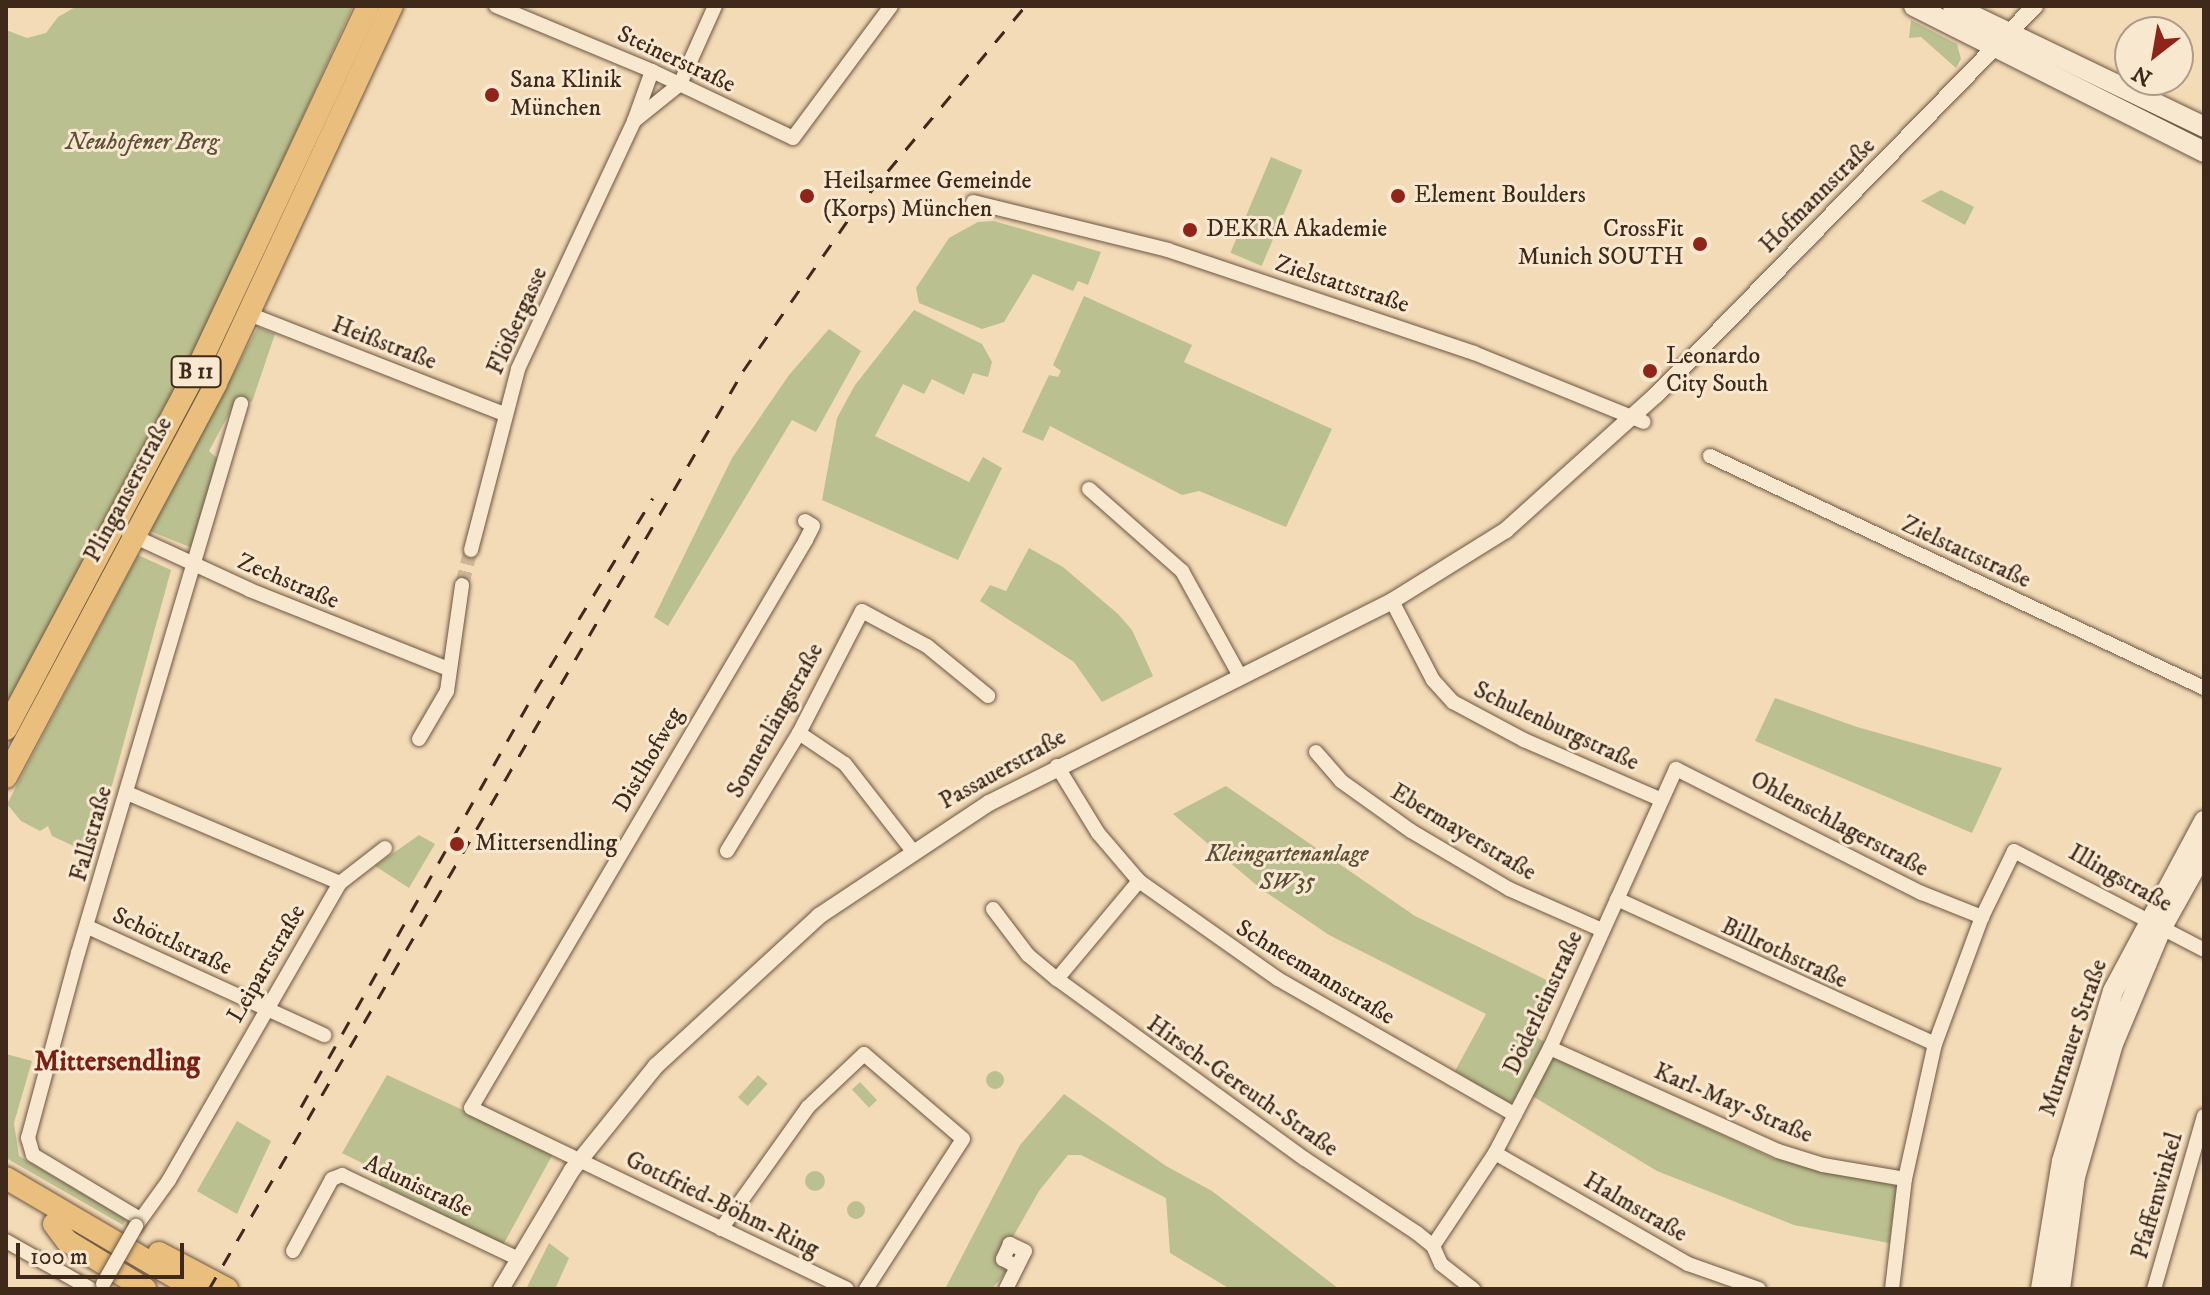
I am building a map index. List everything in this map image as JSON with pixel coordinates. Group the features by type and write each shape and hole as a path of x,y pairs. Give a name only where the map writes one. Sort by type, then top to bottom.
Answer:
{"main road":[{"name":"Plinganserstraße","path":"6,777 368,6"},
{"name":"Plinganserstraße","path":"6,729 249,314 392,6"},
{"path":"1914,6 2204,127"},
{"path":"1953,6 2001,40 2204,152"},
{"name":"Murnauer Straße","path":"2060,1289 2075,1177 2092,1109 2154,923 2204,821"},
{"name":"Murnauer Straße","path":"2041,1289 2062,1161 2087,1067 2113,991 2154,923 2204,852"},
{"path":"6,1178 195,1289"},
{"path":"6,1196 167,1289"},
{"path":"54,1224 67,1241 145,1289"},
{"path":"94,1231 124,1236 227,1289"}],"street":[{"name":"Steinerstraße","path":"496,6 652,71 793,138 891,6"},
{"path":"680,84 715,6"},
{"name":"Hofmannstraße","path":"1639,420 2035,6"},
{"name":"Flößergasse","path":"471,550 518,369 634,121 652,71"},
{"name":"Flößergasse","path":"634,121 680,84"},
{"name":"Zielstattstraße","path":"973,202 1096,229 1191,257 1474,353 1639,420"},
{"name":"Heißstraße","path":"249,314 504,414"},
{"name":"Fallstraße","path":"138,1223 39,1159 27,1144 191,564 241,404"},
{"name":"Passauerstraße","path":"501,1289 517,1258 580,1159 656,1066 723,1000 819,916 912,850 1057,766 1392,601 1506,530 1639,420"},
{"name":"Zielstattstraße","path":"1710,456 2204,688"},
{"path":"1089,489 1182,571 1240,676"},
{"name":"Distlhofweg","path":"471,1108 806,540 813,526 805,521"},
{"name":"Zechstraße","path":"124,531 191,564 449,669"},
{"path":"419,739 447,691 462,585"},
{"name":"Schulenburgstraße","path":"1392,601 1433,680 1453,702 1662,800"},
{"name":"Sonnenlängstraße","path":"727,851 799,733 862,611 927,646 988,696"},
{"path":"799,733 845,764 912,850"},
{"name":"Ebermayerstraße","path":"1316,752 1341,781 1411,831 1509,889 1602,930"},
{"name":"Schneemannstraße","path":"1057,766 1098,833 1139,881 1278,979 1515,1115"},
{"name":"Döderleinstraße","path":"1433,1246 1495,1153 1550,1048 1676,769"},
{"name":"Ohlenschlagerstraße","path":"1676,769 1922,893 1982,917"},
{"path":"127,793 340,883"},
{"name":"Leipartstraße","path":"98,1287 169,1180 340,883 378,851"},
{"name":"Illingstraße","path":"1982,917 2014,851 2204,950"},
{"path":"1057,979 1139,881"},
{"name":"Billrothstraße","path":"1617,899 1935,1044"},
{"name":"Hirsch-Gereuth-Straße","path":"993,909 1028,955 1057,979 1433,1246 1441,1264 1473,1289"},
{"path":"1892,1289 1905,1179 1935,1044 1982,917"},
{"name":"Schöttlstraße","path":"88,927 324,1035"},
{"name":"Karl-May-Straße","path":"1550,1048 1778,1151 1847,1170 1905,1179"},
{"path":"721,1229 808,1107 864,1054 963,1139 866,1289"},
{"name":"Gottfried-Böhm-Ring","path":"471,1108 847,1289"},
{"name":"Pfaffenwinkel","path":"2154,1289 2204,1116"},
{"name":"Halmstraße","path":"1495,1153 1688,1264 1759,1289"},
{"name":"Adunistraße","path":"293,1251 332,1179 342,1175 517,1258"},
{"path":"6,1241 98,1287"},
{"path":"1006,1289 1017,1267"}],"green space":[{"name":"Neuhofener Berg","path":"77,6 353,6 202,338 6,714 6,30 27,38 46,33 58,17"},
{"path":"1911,20 1957,44 1961,59 1956,68 1921,37 1909,38"},
{"path":"1271,157 1302,170 1262,266 1230,253"},
{"path":"1941,190 1974,207 1965,225 1921,201"},
{"path":"994,221 1101,252 1088,285 1078,281 1073,291 1033,274 1004,322 982,329 919,303 916,288 949,238 978,222"},
{"path":"1084,296 1192,345 1184,362 1332,429 1286,527 1199,491 1182,495 1050,426 1043,441 1022,432 1049,375 1058,377 1061,371 1053,365"},
{"path":"914,310 982,344 992,362 988,377 973,373 964,395 932,379 924,394 903,384 875,436 969,482 983,457 1002,468 958,560 822,500 837,418 855,385"},
{"path":"258,327 275,334 252,402 238,397 209,451 219,460 192,548 150,531"},
{"path":"829,329 861,351 816,432 792,420 668,626 654,617 732,458 789,375"},
{"path":"1029,548 1063,567 1118,614 1132,630 1153,676 1102,702 1074,662 980,601 990,585 1006,591"},
{"path":"138,555 171,570 93,855 52,836 48,826 40,831 21,821 7,804"},
{"path":"1775,698 1857,727 2002,768 1972,833 1755,741"},
{"name":"Kleingartenanlage SW35","path":"1226,786 1415,916 1561,987 1538,1038 1547,1043 1517,1099 1508,1103 1455,1071 1486,1014 1329,935 1261,889 1173,814"},
{"path":"419,835 435,844 409,888 375,866"},
{"path":"6,1054 32,1061 14,1123 19,1156 126,1219 123,1225 6,1158"},
{"path":"1554,1057 1772,1158 1897,1186 1889,1243 1794,1225 1657,1171 1529,1094 1548,1059"},
{"path":"995,1071 1004,1080 995,1089 986,1080"},
{"path":"387,1075 554,1152 503,1245 381,1184 378,1171 342,1153"},
{"path":"758,1075 768,1084 748,1106 738,1097"},
{"path":"860,1082 877,1100 869,1108 852,1090"},
{"path":"1064,1094 1166,1166 1212,1191 1339,1289 1230,1289 1170,1253 1166,1198 1081,1155 1068,1155 1039,1191 1002,1256 1008,1269 992,1289 945,1289 1020,1145"},
{"path":"237,1121 271,1141 237,1214 197,1191"},
{"path":"811,1171 819,1171 825,1181 819,1191 811,1191 805,1185 805,1177"},
{"path":"856,1201 865,1210 856,1219 847,1210"},
{"path":"549,1243 569,1258 555,1289 526,1289"}],"tunnel":[{"path":"462,585 471,550"}],"railway":[{"path":"209,1289 743,371 852,214 1025,6"},
{"path":"301,1107 535,691 653,498"}],"place":[{"name":"Sana Klinik München","path":"492,95"},
{"name":"Heilsarmee Gemeinde (Korps) München","path":"807,196"},
{"name":"Element Boulders","path":"1398,196"},
{"name":"DEKRA Akademie","path":"1190,230"},
{"name":"CrossFit Munich SOUTH","path":"1700,244"},
{"name":"Leonardo City South","path":"1650,371"},
{"name":"Mittersendling","path":"457,844"}],"district":[{"name":"Mittersendling","path":"117,1062"}]}
